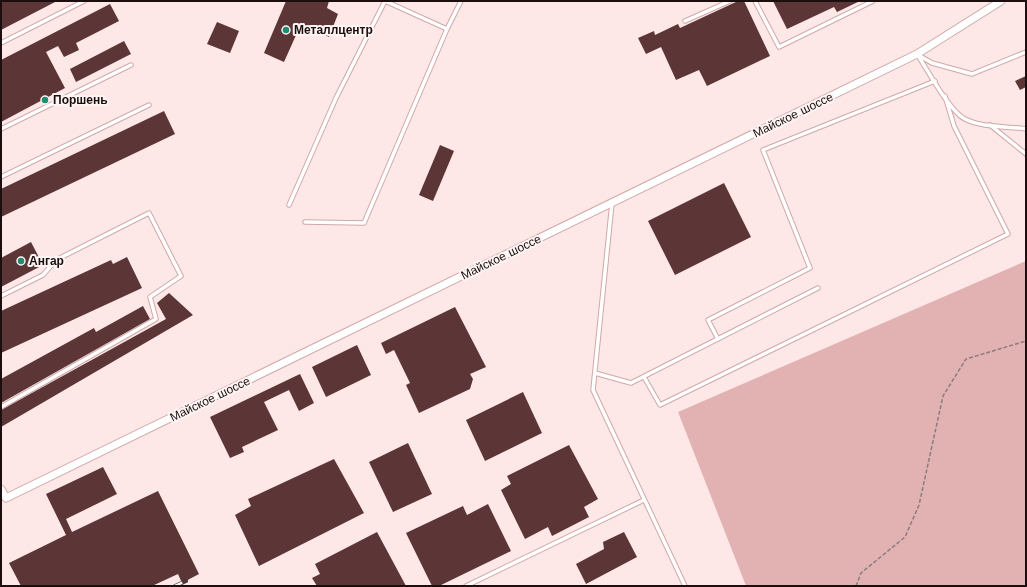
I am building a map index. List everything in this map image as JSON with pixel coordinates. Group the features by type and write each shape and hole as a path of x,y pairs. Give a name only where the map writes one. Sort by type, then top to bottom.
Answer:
{"street":[{"name":"Майское шоссе","path":"1,489 3,499 612,203 917,54 1001,1"}],"lane":[{"path":"1,43 84,1"},
{"path":"289,205 336,98 385,1 447,29"},
{"path":"305,222 364,223 447,29 461,1"},
{"path":"685,21 730,1"},
{"path":"755,1 779,47 873,1"},
{"path":"917,54 932,63 972,74 1026,52"},
{"path":"917,54 955,113 965,119 990,125 1026,129"},
{"path":"1,129 131,65"},
{"path":"718,339 708,320 810,268 763,150 935,81"},
{"path":"644,377 660,405 1008,234 954,126 945,96"},
{"path":"1,177 149,105"},
{"path":"990,125 1026,154"},
{"path":"612,203 593,390 685,586"},
{"path":"1,296 43,275 56,260 149,213 181,276 150,297 156,319 1,407"},
{"path":"595,373 631,383 818,288"},
{"path":"466,586 644,500"}],"path":[{"path":"856,586 860,573 905,537 918,505 943,396 966,359 1026,341"}],"shaded area":[{"path":"1,1 1026,1 1026,265 678,412 746,586 1,586"},
{"path":"1026,261 1026,586 746,586 678,412"}],"building":[{"path":"4,1 57,1 1,30 1,3"},
{"name":"Металлцентр","path":"286,1 329,1 327,8 338,14 329,37 301,24 284,62 264,53"},
{"path":"738,1 744,1 770,56 707,86 699,70 676,80 661,47 646,54 638,38 654,31 655,35 678,24 680,28"},
{"path":"773,1 860,1 837,12 834,7 787,29"},
{"path":"110,4 119,21 76,43 79,50 64,57 58,46 46,52 65,88 1,122 1,60"},
{"path":"217,22 239,31 230,53 207,44"},
{"path":"124,41 131,54 76,82 70,69"},
{"path":"1026,76 1026,87 1020,90 1015,81"},
{"path":"164,111 175,134 1,217 1,189"},
{"path":"440,145 454,151 433,201 419,195"},
{"path":"724,183 751,237 675,275 648,221"},
{"name":"Ангар","path":"31,242 43,265 1,287 1,258"},
{"path":"127,257 142,288 1,353 1,311 111,260 113,264"},
{"path":"169,293 193,315 1,427 1,410 166,319 157,303"},
{"path":"143,306 150,319 1,403 1,379 94,328 96,332"},
{"path":"455,307 486,367 470,374 473,379 470,389 419,413 406,385 410,383 394,350 386,354 381,343"},
{"path":"357,345 371,375 326,397 312,367"},
{"path":"300,374 314,403 299,411 289,390 264,402 278,430 242,447 244,452 230,458 210,417"},
{"path":"523,392 542,433 485,461 466,420"},
{"path":"408,443 432,494 393,512 369,462"},
{"path":"569,445 598,499 584,507 589,517 552,536 548,527 525,539 501,490 511,484 507,476"},
{"path":"334,459 364,513 259,566 235,515 251,506 248,499"},
{"path":"103,467 117,494 66,519 72,532 158,491 199,574 182,583 178,574 152,586 21,586 9,563 66,535 46,494"},
{"path":"488,504 511,551 439,586 432,586 406,533 463,506 467,515"},
{"path":"377,532 406,586 317,586 312,578 320,574 315,564"},
{"path":"624,532 637,557 586,584 576,564 604,549 603,542"}],"railway":[{"path":"175,586 186,581"}],"place":[{"name":"Металлцентр","path":"286,30"},
{"name":"Поршень","path":"45,100"},
{"name":"Ангар","path":"21,261"}]}
